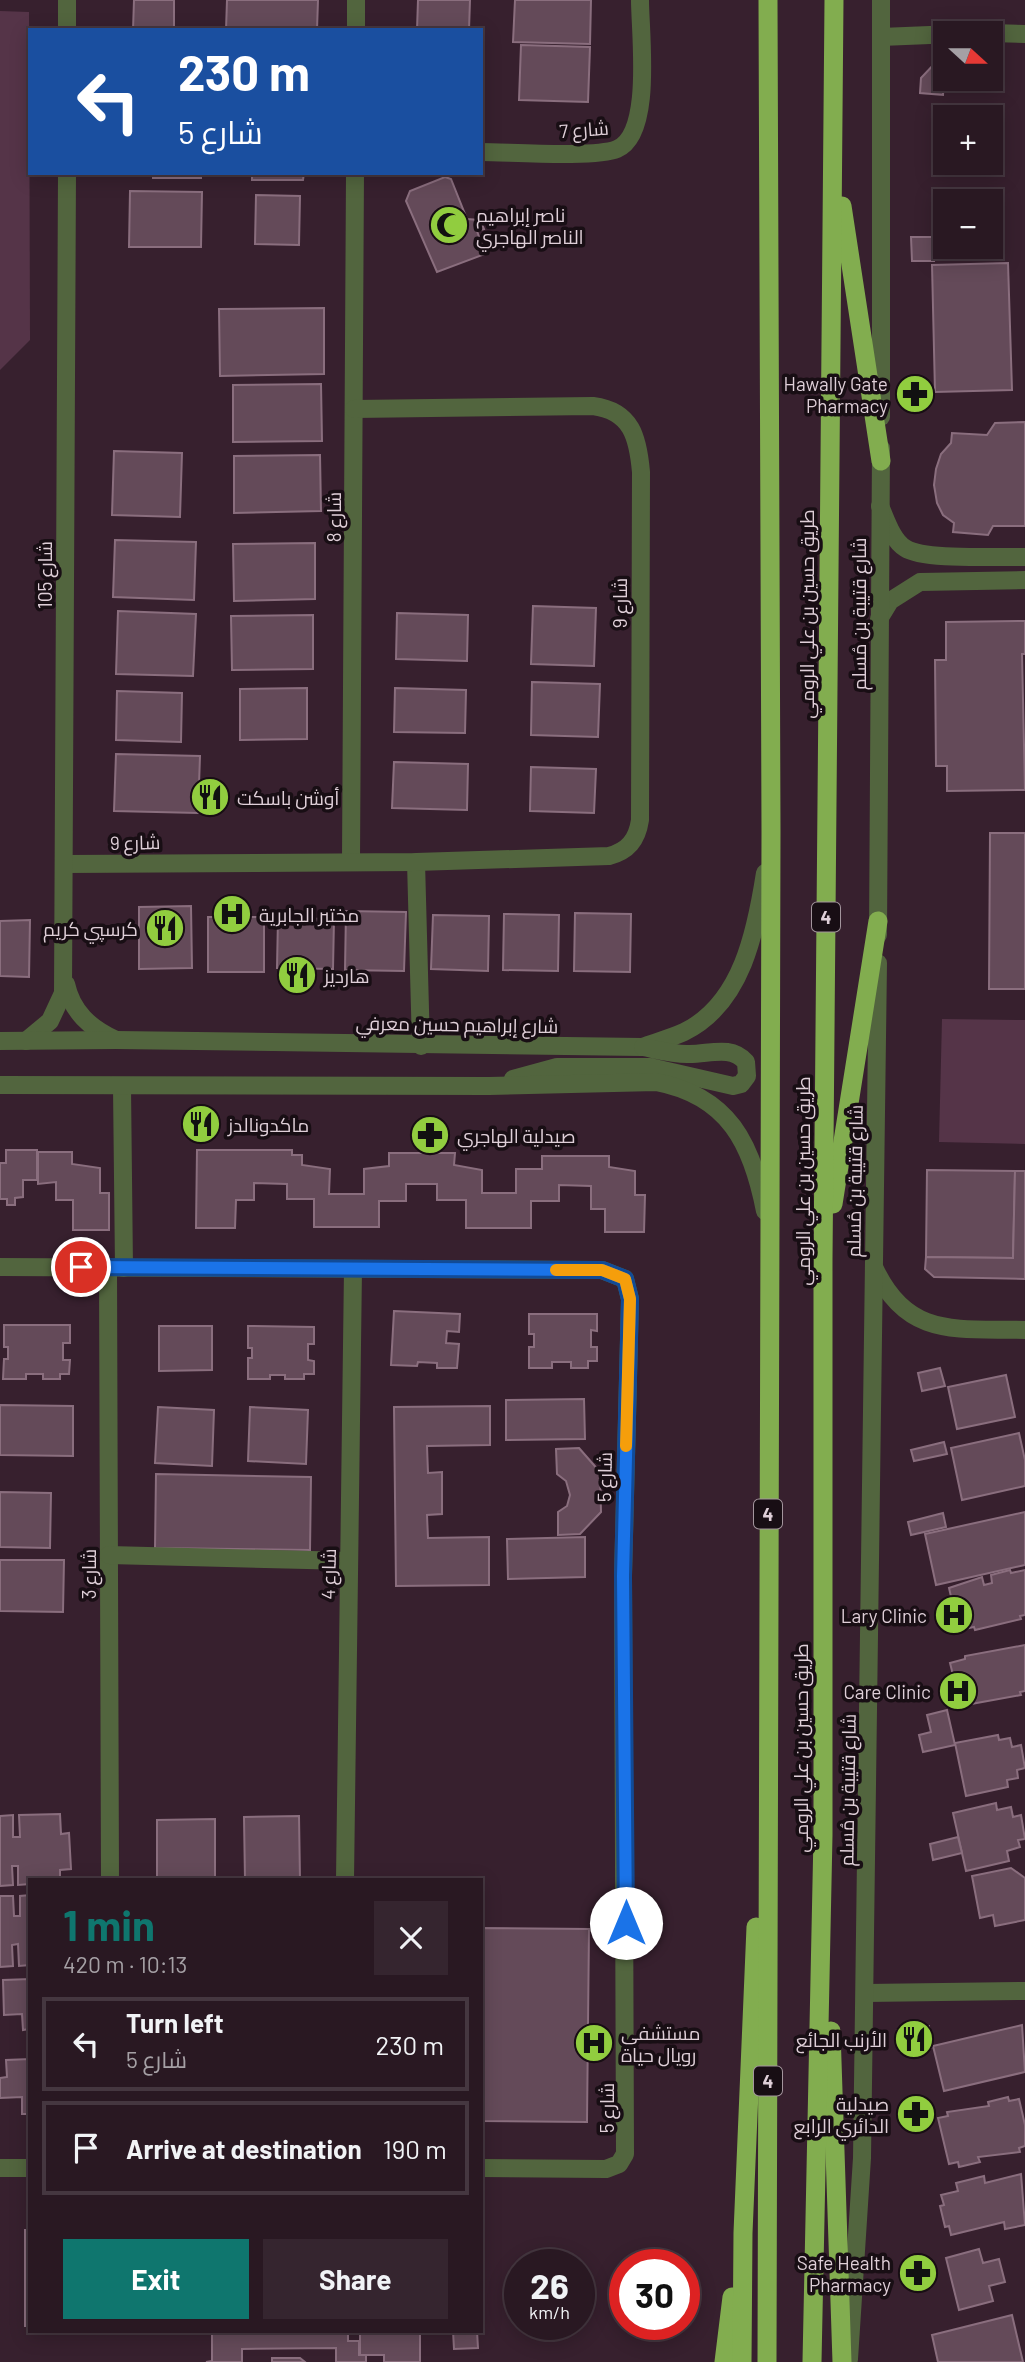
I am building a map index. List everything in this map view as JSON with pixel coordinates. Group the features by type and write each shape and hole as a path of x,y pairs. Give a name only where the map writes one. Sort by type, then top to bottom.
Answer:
{"highway":[{"name":"طريق حسين بن علي الرومي","path":"767,2362 771,832 768,0"},
{"name":"طريق حسين بن علي الرومي","path":"812,2362 823,1835 823,1260 834,0"},
{"path":"833,144 881,461"},
{"path":"823,1260 878,921"},
{"path":"743,2362 743,2233 751,1997 768,1801"},
{"path":"823,1835 840,2233 842,2362"},
{"path":"724,2362 743,2233"}],"street":[{"path":"67,0 67,28"},
{"path":"356,0 356,28"},
{"name":"شارع 7","path":"483,152 597,152 622,146 634,133 640,113 640,0"},
{"name":"شارع قتيبة بن مُسلم","path":"849,2362 862,2169 866,1993 878,921 881,0"},
{"path":"1003,33 1025,34"},
{"path":"881,37 933,35"},
{"name":"شارع 105","path":"26,1041 39,1033 54,1014 63,993 64,977 67,175"},
{"name":"شارع 8","path":"351,860 355,175"},
{"name":"شارع 9","path":"64,864 351,860 416,862 609,856 625,849 635,839 640,820 641,472 638,442 625,418 593,406 355,409"},
{"path":"880,505 898,542 906,550 923,555 1025,557"},
{"path":"879,619 891,601 920,582 1025,580"},
{"name":"شارع إبراهيم حسين معرفي","path":"0,1041 642,1047 684,1032 706,1018 727,996 752,938 771,832"},
{"path":"416,862 421,1045"},
{"name":"شارع 105","path":"64,977 75,1009 86,1023 116,1040"},
{"path":"489,1086 556,1067 650,1066 733,1086 741,1084 747,1076 746,1062 735,1053 720,1051 691,1055 642,1047"},
{"path":"0,1085 489,1086 656,1082 694,1092 721,1111 741,1135 760,1184 768,1228"},
{"name":"شارع 3","path":"110,1878 109,1555 122,1087"},
{"name":"شارع 5","path":"0,1267 602,1270 625,1279 630,1299 623,1576 625,2154 619,2164 606,2169 483,2168"},
{"name":"شارع 4","path":"345,1878 353,1269"},
{"path":"874,1269 895,1304 917,1319 956,1327 1025,1329"},
{"path":"109,1555 349,1561"},
{"path":"866,1993 1025,1991"},
{"path":"0,2168 28,2168"}],"shaded area":[{"path":"0,11 29,12 30,340 0,370"},
{"path":"942,1019 1025,1020 1025,1144 939,1142"}],"building":[{"path":"134,0 174,0 174,28 133,28"},
{"path":"227,0 318,0 317,28 226,28"},
{"path":"418,0 470,0 469,28 417,28"},
{"path":"515,0 591,0 590,44 513,42"},
{"path":"521,45 590,47 588,102 519,100"},
{"path":"933,65 933,91 943,91 943,95 920,93 921,78"},
{"path":"153,175 201,175 201,178 153,178"},
{"path":"252,175 304,175 303,180 252,180"},
{"name":"ناصر إبراهيم الناصر الهاجري","path":"445,177 451,179 467,219 480,220 484,229 477,231 485,254 437,272 406,201 410,191"},
{"path":"130,191 202,192 201,247 129,247"},
{"path":"256,195 300,196 299,245 255,244"},
{"path":"911,237 933,237 934,261 912,261"},
{"path":"1008,263 1012,390 935,392 932,265"},
{"path":"324,308 324,374 220,376 219,309"},
{"name":"Hawally Gate Pharmacy","path":"905,381 925,381 925,407 904,406"},
{"path":"321,384 322,441 233,442 233,385"},
{"path":"1025,422 1025,526 993,526 988,535 953,532 954,523 943,515 937,503 934,485 941,454 951,443 952,433 987,435 995,423"},
{"path":"114,451 182,453 180,517 112,515"},
{"path":"320,455 321,511 234,513 234,456"},
{"path":"115,540 196,542 194,600 113,597"},
{"path":"315,543 315,599 234,601 233,544"},
{"path":"533,606 596,608 594,666 531,664"},
{"path":"118,611 196,614 193,676 116,674"},
{"path":"397,613 468,615 467,661 396,659"},
{"path":"313,615 313,669 232,670 231,616"},
{"path":"1025,621 1025,654 1022,654 1025,790 947,791 947,766 936,766 935,660 946,660 946,622"},
{"path":"532,682 600,684 598,737 531,735"},
{"path":"307,688 307,739 240,740 240,689"},
{"path":"395,688 466,690 465,733 394,732"},
{"path":"117,691 182,693 181,742 116,740"},
{"path":"116,754 200,756 198,813 114,811"},
{"path":"394,762 468,764 467,810 392,808"},
{"path":"531,767 596,769 594,813 530,811"},
{"path":"990,833 1025,833 1025,989 989,989"},
{"path":"191,906 192,968 139,969 139,907"},
{"path":"346,911 406,912 404,971 345,970"},
{"path":"575,913 631,914 630,972 574,971"},
{"path":"504,914 559,915 558,971 503,970"},
{"path":"433,915 489,916 488,971 431,969"},
{"path":"208,917 264,917 264,972 208,972"},
{"path":"278,918 334,919 333,969 277,968"},
{"path":"30,920 29,977 0,976 0,921"},
{"path":"6,1150 37,1150 37,1180 23,1180 23,1197 15,1198 15,1205 7,1205 7,1199 0,1199 0,1163 6,1163"},
{"path":"197,1150 292,1150 292,1155 302,1155 302,1165 330,1169 329,1194 364,1194 364,1169 389,1166 389,1153 455,1153 454,1165 482,1170 482,1193 516,1193 516,1169 542,1169 542,1156 609,1156 609,1167 635,1171 635,1195 645,1195 644,1232 605,1232 605,1209 591,1209 591,1186 559,1185 559,1201 531,1201 531,1228 466,1228 466,1200 437,1200 437,1184 406,1184 406,1201 379,1201 379,1227 314,1227 314,1199 287,1199 287,1184 254,1183 254,1200 236,1200 235,1228 196,1228"},
{"path":"38,1152 72,1152 72,1164 100,1168 100,1193 109,1193 109,1230 73,1230 73,1200 56,1200 56,1182 38,1184"},
{"path":"927,1170 1015,1171 1013,1258 926,1257"},
{"path":"1015,1171 1025,1171 1025,1279 934,1277 925,1269 926,1257 1013,1258"},
{"path":"394,1311 460,1314 459,1332 447,1331 446,1343 459,1344 457,1368 437,1368 437,1363 418,1362 417,1366 391,1365"},
{"path":"529,1314 597,1314 597,1331 591,1330 591,1347 597,1347 597,1361 588,1361 588,1368 571,1368 571,1362 552,1362 552,1368 529,1368 529,1347 534,1347 534,1334 529,1334"},
{"path":"4,1325 70,1325 70,1343 63,1343 63,1360 70,1360 69,1374 60,1374 60,1379 43,1379 43,1374 26,1374 26,1379 3,1379 4,1359 8,1359 8,1347 4,1347"},
{"path":"159,1326 212,1326 212,1370 159,1371"},
{"path":"248,1326 314,1327 314,1344 308,1344 308,1360 314,1361 314,1374 304,1374 304,1379 285,1379 285,1375 270,1375 270,1379 248,1379 248,1358 252,1358 252,1348 248,1348"},
{"path":"940,1368 945,1386 922,1391 918,1373"},
{"path":"1006,1375 1015,1417 957,1429 948,1387"},
{"path":"584,1399 585,1439 506,1440 506,1400"},
{"path":"0,1405 73,1406 73,1456 0,1455"},
{"path":"490,1406 490,1445 427,1446 428,1473 442,1472 442,1514 427,1515 428,1538 489,1537 489,1585 396,1586 394,1407"},
{"path":"158,1407 214,1410 212,1466 155,1463"},
{"path":"250,1407 308,1410 306,1464 248,1461"},
{"path":"1019,1433 1025,1460 1025,1486 962,1500 951,1448"},
{"path":"944,1442 947,1454 914,1461 911,1450"},
{"path":"579,1448 600,1472 601,1512 580,1534 558,1535 558,1512 567,1506 570,1495 566,1481 557,1474 556,1449"},
{"path":"156,1474 311,1477 310,1550 155,1548"},
{"path":"0,1492 51,1493 50,1548 0,1547"},
{"path":"1025,1512 1025,1565 936,1585 925,1534"},
{"path":"943,1513 946,1527 911,1535 908,1522"},
{"path":"585,1537 585,1577 508,1579 507,1539"},
{"path":"0,1560 64,1560 63,1612 0,1611"},
{"path":"1010,1570 1011,1573 1025,1570 1025,1615 1020,1616 1021,1619 975,1630 974,1627 959,1630 956,1600 952,1601 949,1588 982,1577 984,1585 992,1583 991,1575"},
{"path":"1025,1645 1025,1691 1020,1692 1021,1695 960,1706 956,1674 953,1675 950,1663 965,1659 965,1656"},
{"path":"947,1710 955,1745 923,1752 919,1735 931,1732 927,1715"},
{"path":"998,1735 999,1740 1010,1738 1012,1747 1021,1745 1025,1768 1017,1770 1018,1778 1007,1780 1008,1787 966,1796 955,1743"},
{"path":"996,1803 997,1810 1011,1807 1013,1817 1021,1815 1025,1839 1018,1840 1020,1847 1007,1851 1009,1861 966,1871 953,1813"},
{"path":"60,1814 61,1834 69,1833 71,1869 60,1870 60,1878 28,1878 28,1884 18,1885 18,1866 12,1866 13,1885 0,1886 0,1816 13,1815 13,1837 20,1837 19,1815"},
{"path":"299,1816 300,1878 245,1878 244,1817"},
{"path":"215,1819 215,1878 157,1878 157,1820"},
{"path":"958,1837 962,1853 933,1860 930,1844"},
{"path":"1011,1868 1025,1878 1025,1920 995,1926 993,1915 980,1918 972,1876"},
{"path":"28,1895 28,1965 19,1966 18,1944 12,1945 13,1966 0,1967 0,1896 13,1896 14,1916 20,1916 20,1896"},
{"path":"483,1928 589,1929 587,2122 483,2121"},
{"path":"28,1979 28,2029 23,2030 22,2014 4,2015 3,1980"},
{"path":"1022,2025 1025,2072 944,2091 933,2046"},
{"name":"الأرنب الجائع","path":"929,2026 931,2048 900,2052 897,2030"},
{"path":"28,2059 28,2114 22,2114 22,2097 0,2098 0,2078 7,2077 6,2060"},
{"path":"1008,2097 1009,2101 1019,2099 1025,2125 1025,2146 1019,2148 1020,2152 978,2157 980,2162 959,2167 958,2162 949,2164 938,2118 948,2116 947,2112 989,2106 988,2102"},
{"name":"صيدلية الدائري الرابع","path":"931,2104 933,2118 902,2124 900,2109"},
{"path":"1021,2174 1025,2225 1005,2229 1004,2222 951,2235 949,2226 945,2227 940,2206 944,2205 941,2195 958,2191 956,2183 984,2176 985,2183"},
{"path":"25,2230 28,2230 28,2326 25,2326"},
{"path":"979,2249 983,2263 999,2259 1005,2282 989,2286 993,2301 959,2310 946,2258"},
{"name":"Safe Health Pharmacy","path":"928,2263 932,2276 908,2283 904,2270"},
{"path":"1012,2315 1023,2362 938,2362 932,2335"},
{"path":"212,2333 348,2333 348,2341 359,2341 359,2355 366,2355 366,2362 336,2362 336,2348 242,2349 242,2362 206,2362 212,2361"},
{"path":"360,2333 420,2333 420,2362 384,2362 384,2355 360,2355"},
{"path":"453,2333 477,2333 478,2348 454,2349"},
{"path":"272,2358 300,2358 305,2362 272,2362"}],"slow traffic":[{"path":"556,1270 602,1270 625,1279 630,1299 626,1446"}],"place":[{"name":"ناصر إبراهيم الناصر الهاجري","path":"449,225"},
{"name":"Hawally Gate Pharmacy","path":"915,394"},
{"name":"أوشن باسكت","path":"210,797"},
{"name":"مختبر الجابرية","path":"232,914"},
{"name":"كرسپي كريم","path":"165,928"},
{"name":"هارديز","path":"297,975"},
{"name":"ماكدونالدز","path":"201,1124"},
{"name":"صيدلية الهاجري","path":"430,1135"},
{"name":"Lary Clinic","path":"954,1615"},
{"name":"Care Clinic","path":"958,1691"},
{"name":"الأرنب الجائع","path":"914,2039"},
{"name":"مستشفى رويال حياة","path":"594,2043"},
{"name":"صيدلية الدائري الرابع","path":"916,2114"},
{"name":"Safe Health Pharmacy","path":"918,2273"}],"route":[{"path":"81,1267 602,1270 625,1279 630,1299 623,1576 626,1923"}]}
